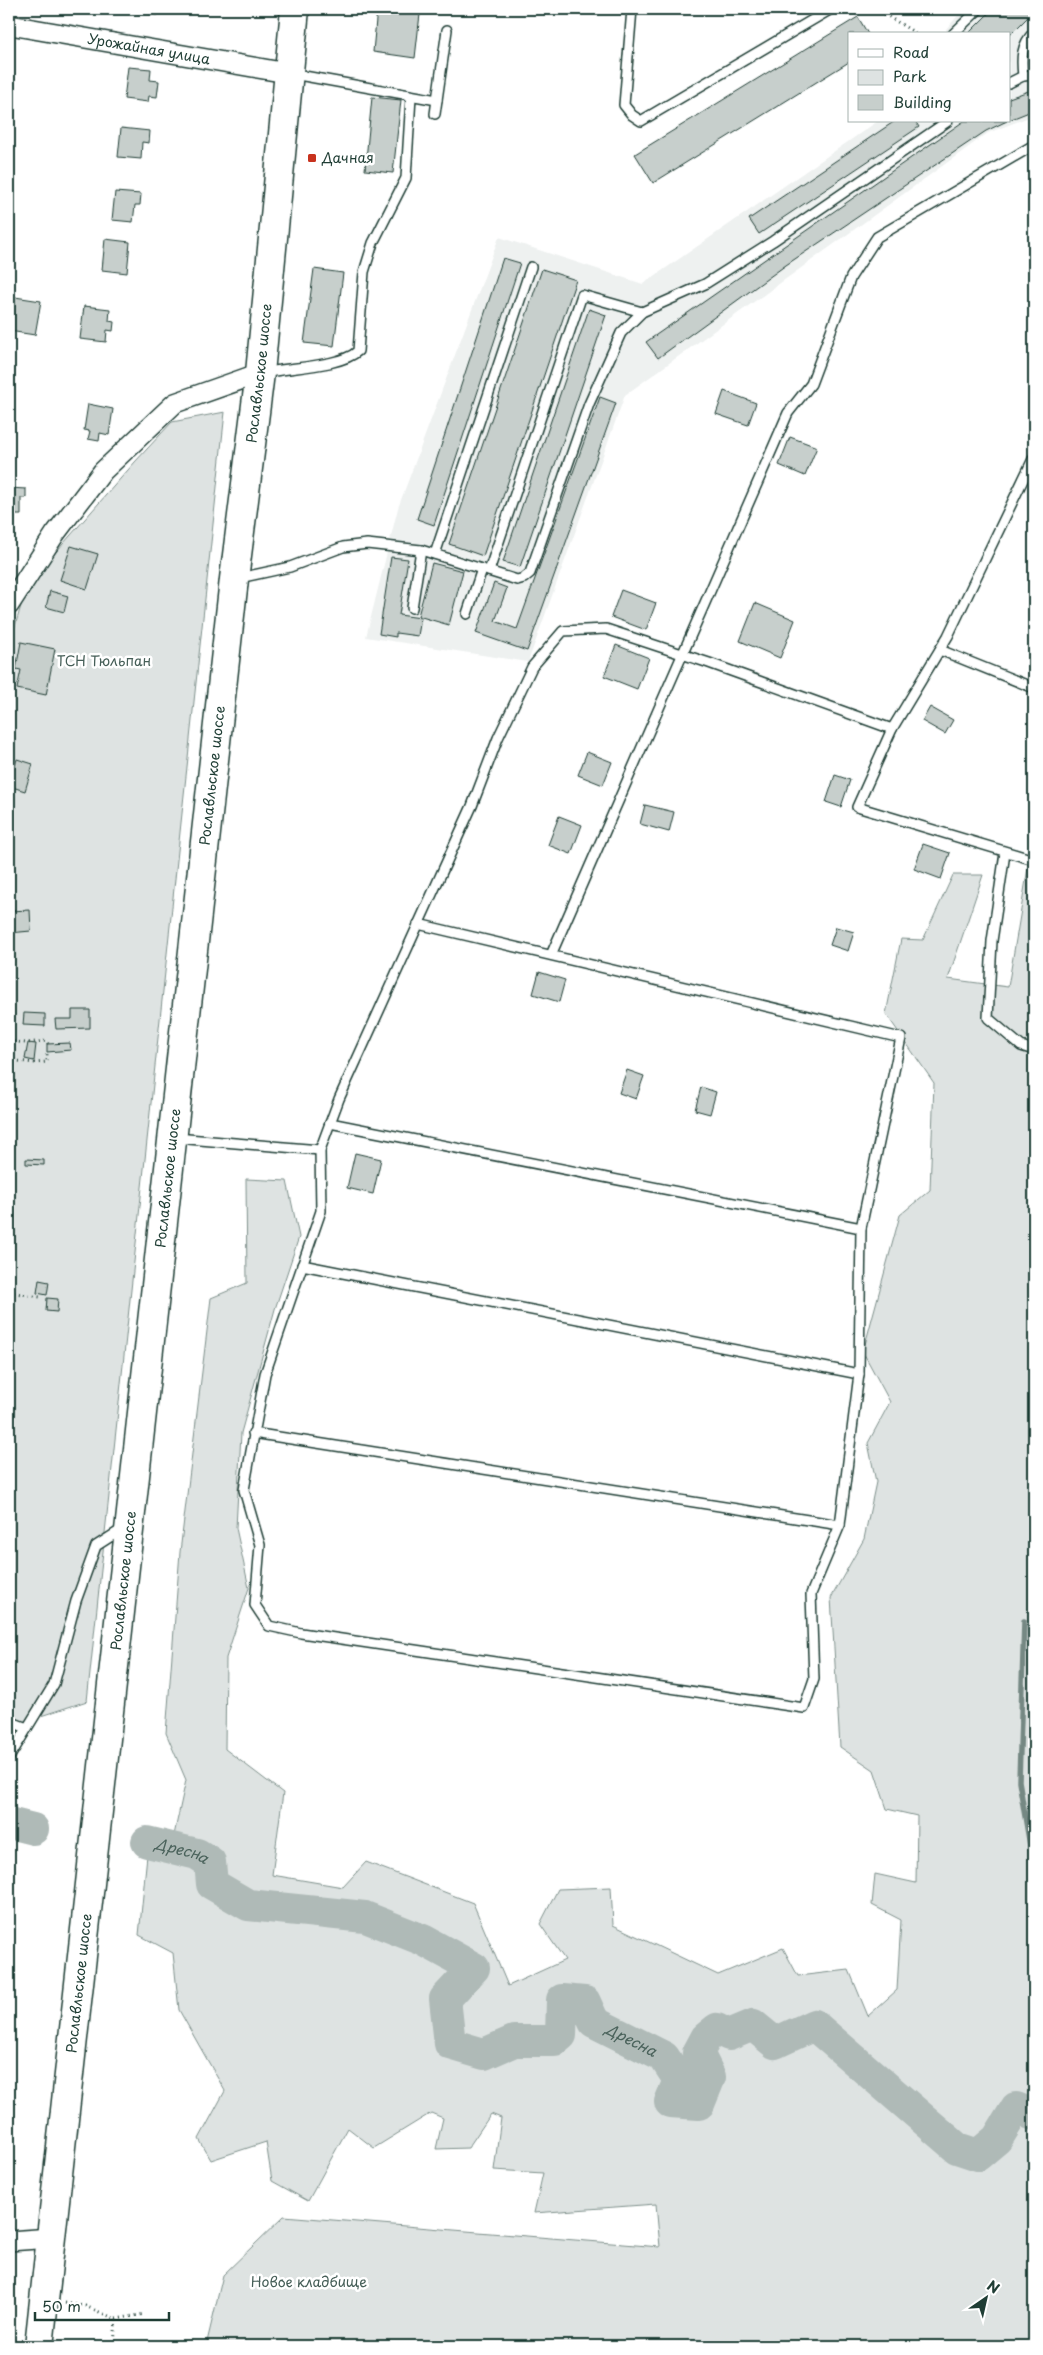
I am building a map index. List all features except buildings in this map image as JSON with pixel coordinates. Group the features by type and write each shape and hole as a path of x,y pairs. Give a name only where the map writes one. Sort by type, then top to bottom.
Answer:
{"main road":[{"name":"Рославльское шоссе","path":"40,2336 234,579 260,373 287,73 295,9"}],"street":[{"name":"Урожайная улица","path":"9,23 287,73"},
{"path":"9,605 55,534 103,471 175,403 260,373"},
{"path":"9,2241 51,2238"}],"lane":[{"path":"632,9 624,105 632,115 641,121 831,9"},
{"path":"955,32 979,9"},
{"path":"435,114 447,30"},
{"path":"1023,76 1021,56 1026,40 1034,32"},
{"path":"287,73 411,97 437,100"},
{"path":"1010,82 1023,76 1034,75"},
{"path":"260,373 338,362 352,357 358,351 364,272 373,243 406,178 411,97"},
{"path":"234,579 290,567 343,547 367,544 420,550 517,580 524,578 530,573 589,404 621,334 642,312 705,284 773,241 947,122"},
{"path":"551,955 788,413 811,384 851,278 877,237 1034,145"},
{"path":"435,554 531,267"},
{"path":"467,614 485,570 582,295 642,312"},
{"path":"1034,458 940,650 892,728 857,808 1034,860"},
{"path":"412,608 420,550"},
{"path":"418,924 902,1038 861,1228 859,1374 840,1524 811,1594 814,1679 804,1708 301,1633 269,1626 255,1605 260,1545 244,1490 264,1374 321,1211 320,1150 330,1123 418,924 472,806 498,738 532,667 563,631 606,629 892,728"},
{"path":"940,650 1034,688"},
{"path":"1005,853 992,941 988,1018 1021,1046 1034,1050"},
{"path":"330,1123 861,1228"},
{"path":"173,1138 320,1150"},
{"path":"302,1265 859,1374"},
{"path":"253,1432 840,1524"},
{"path":"9,1758 54,1684 76,1601 96,1546 130,1525"},
{"path":"9,1721 27,1728"}],"path":[{"path":"876,9 914,32"},
{"path":"9,1041 25,1043 47,1040 48,1044"},
{"path":"9,1060 35,1063 46,1062 47,1052"},
{"path":"9,1292 40,1297"},
{"path":"40,2336 64,2303 85,2306 116,2319 145,2314"},
{"path":"114,2346 116,2319"}],"shaded area":[{"path":"964,9 1034,9 1034,115 988,133 625,395 528,662 366,637 398,508 499,237 643,284 877,122 1010,122 1010,32 946,32 946,29"}],"green space":[{"name":"ТСН Тюльпан","path":"225,412 87,1701 13,1725 9,1722 9,647 27,585 135,462 172,422"},
{"name":"Новое кладбище","path":"1028,868 1034,868 1034,2346 206,2346 223,2275 284,2216 660,2247 656,2204 534,2213 543,2173 494,2170 501,2118 491,2114 468,2148 436,2149 443,2118 431,2113 374,2148 348,2128 308,2201 272,2181 266,2142 211,2160 199,2139 225,2091 179,2010 173,1953 139,1935 147,1855 171,1849 186,1780 166,1733 180,1552 211,1298 247,1283 246,1179 287,1181 299,1237 275,1309 241,1433 236,1528 249,1588 226,1658 225,1749 283,1793 272,1875 343,1887 366,1862 473,1903 508,1986 565,1960 540,1924 558,1889 611,1887 613,1925 718,1975 783,1948 798,1976 849,1970 868,2016 897,1990 901,1920 872,1905 875,1874 916,1883 917,1816 887,1809 874,1770 840,1747 831,1598 864,1539 876,1482 868,1443 890,1402 863,1352 900,1215 930,1190 934,1083 886,1014 901,939 923,940 953,875 983,875 948,979 1008,987"}],"waterway":[{"path":"1024,1621 1019,1781 1034,1869"},
{"name":"Дресна","path":"9,1823 33,1829"},
{"name":"Дресна","path":"147,1842 197,1854 210,1862 212,1884 248,1905 365,1917 423,1940 474,1968 445,1999 450,2044 484,2054 514,2041 554,2041 561,2035 562,2000 585,2002 594,2022 664,2057 679,2080 670,2102 699,2104 710,2077 698,2053 706,2038 717,2029 729,2035 753,2025 775,2043 814,2025 957,2148 978,2155 997,2139 1016,2108 1034,2115"}],"place":[{"name":"Дачная","path":"312,158"}]}
